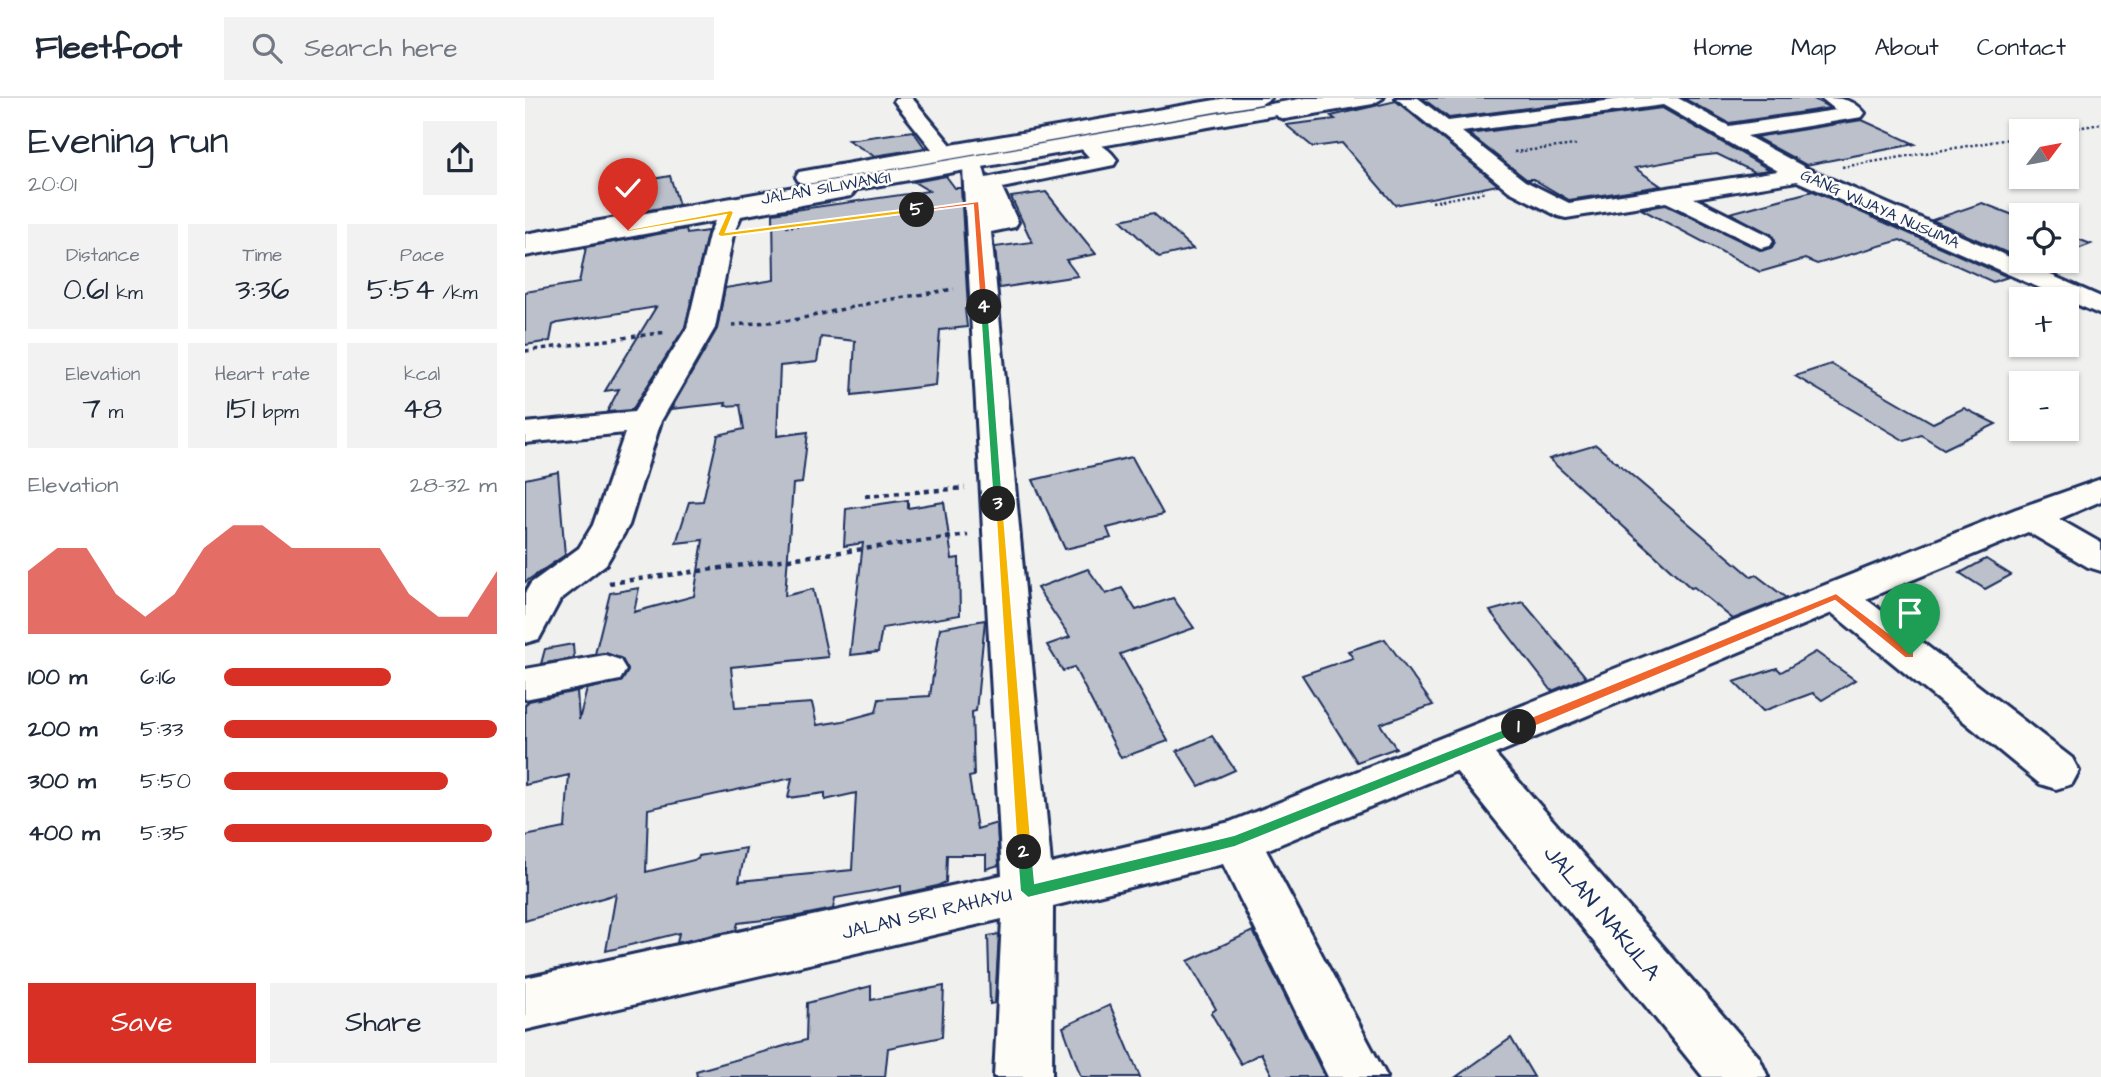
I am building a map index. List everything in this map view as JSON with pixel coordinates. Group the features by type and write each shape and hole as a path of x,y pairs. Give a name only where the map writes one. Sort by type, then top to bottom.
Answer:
{"main road":[{"path":"983,175 1161,119 1261,98"},
{"path":"983,175 1161,119 1296,98"},
{"path":"525,225 983,175 1338,98"},
{"path":"525,248 726,223 842,188 983,175 1091,147 1373,98"},
{"path":"1406,98 1517,186 1566,211 1675,198 1800,174"},
{"path":"1724,133 1855,113 1831,98"},
{"path":"1444,128 1665,99"},
{"name":"GANG WIJAYA NUSUMA","path":"1665,99 1800,174 2101,307"},
{"path":"904,101 983,175 982,284 1028,891 1023,1077"},
{"path":"1688,112 1724,107"},
{"name":"JALAN SILIWANGI","path":"525,241 842,188 983,175"},
{"name":"JALAN SILIWANGI","path":"525,231 983,175"},
{"path":"1675,198 1761,241"},
{"path":"525,629 545,592 593,556 611,525 645,421 701,328 726,223"},
{"path":"525,433 645,421"},
{"name":"JALAN SRI RAHAYU","path":"525,1004 1028,891 1235,841 1465,750 2101,489"},
{"path":"2029,517 2101,559"},
{"path":"1836,596 2056,771"},
{"path":"525,684 605,670"},
{"name":"JALAN NAKULA","path":"1465,750 1739,1077"},
{"path":"1235,841 1358,1077"}],"path":[{"path":"2079,128 2101,124"},
{"path":"1800,174 2009,139"},
{"path":"1478,157 1576,145"},
{"path":"726,223 983,175"},
{"path":"1432,202 1517,186"},
{"path":"525,351 701,328 794,320 875,302 982,284"},
{"path":"865,496 997,485"},
{"path":"545,592 1000,531"}],"building":[{"path":"1422,98 1608,98 1449,118"},
{"path":"1683,98 1812,98 1830,108 1729,123"},
{"path":"1396,101 1498,185 1395,205 1342,143 1313,147 1286,125 1335,119 1331,116"},
{"path":"1662,108 1770,170 1754,172 1717,154 1699,156 1635,168 1661,186 1569,200 1533,179 1526,179 1469,134"},
{"path":"1862,120 1915,144 1806,165 1755,137"},
{"path":"913,131 925,148 874,156 848,140"},
{"path":"670,176 679,205 643,211 636,182"},
{"path":"946,176 955,188 961,188 967,327 940,330 936,385 852,395 855,341 821,337 817,362 780,366 777,436 808,432 802,483 793,484 785,596 813,589 828,657 731,667 735,708 812,703 817,725 876,712 879,699 930,696 940,628 985,620 976,711 972,712 974,776 969,777 977,829 997,823 999,865 986,869 986,855 947,855 946,882 937,886 901,894 901,886 835,898 833,909 738,923 736,930 677,943 679,933 606,951 616,894 525,921 525,836 565,828 569,775 525,785 525,705 529,701 577,691 579,720 587,689 622,681 628,671 622,659 606,653 595,654 610,593 639,588 634,612 694,596 703,540 676,543 689,502 703,501 718,435 744,429 740,405 725,406 726,403 671,409 717,329 725,288 774,280 773,213 929,191 914,182","holes":["792,778 788,798 825,793 825,800 856,793 852,870 739,881 746,848 699,856 698,859 646,872 648,809"]},
{"path":"1813,191 2008,277 1993,282 1900,240 1817,264 1805,259 1760,272 1641,209 1666,205 1762,251 1772,247 1775,242 1772,235 1730,213"},
{"path":"1046,192 1096,254 1066,260 1078,276 999,288 995,247 1032,242 1011,197"},
{"path":"1982,203 2009,213 2009,254 1932,220"},
{"path":"1153,213 1193,249 1159,257 1121,220"},
{"path":"686,229 687,234 708,231 685,327 632,410 607,412 619,389 605,391 656,307 558,323 553,325 550,341 525,345 525,292 579,283 586,247"},
{"path":"2079,240 2091,244 2079,248"},
{"path":"1831,364 1933,423 1964,408 1996,424 1944,449 1921,435 1905,441 1795,376"},
{"path":"1596,445 1752,577 1756,575 1786,598 1733,619 1694,587 1691,588 1549,459"},
{"path":"1132,457 1163,514 1107,528 1111,538 1065,549 1033,480"},
{"path":"558,472 565,555 525,582 525,479"},
{"path":"908,500 908,508 944,502 952,559 959,558 960,615 882,628 878,652 850,655 863,543 844,546 846,509"},
{"path":"1986,559 2011,575 1985,589 1960,573"},
{"path":"1088,569 1106,594 1122,588 1136,610 1173,598 1194,628 1120,654 1168,741 1121,758 1074,667 1063,671 1047,645 1070,637 1037,588"},
{"path":"1523,602 1586,677 1552,691 1490,611"},
{"path":"1385,639 1433,705 1380,724 1396,748 1357,762 1302,675 1353,658 1348,651"},
{"path":"573,644 574,658 541,664 545,649"},
{"path":"1816,652 1855,680 1822,700 1813,693 1763,711 1734,682 1777,668 1781,672"},
{"path":"1212,736 1235,770 1199,786 1177,751"},
{"path":"1253,931 1325,1077 1273,1077 1261,1053 1241,1064 1211,1013 1216,1009 1188,961"},
{"path":"999,934 995,1003 990,1004 988,936"},
{"path":"871,986 871,1000 944,986 942,1037 888,1048 885,1077 697,1077 696,1071 806,1040 807,1003"},
{"path":"1110,1005 1140,1077 1081,1077 1063,1027"},
{"path":"1511,1038 1534,1077 1456,1077"}],"route":[{"path":"628,230 731,212 721,235 976,202 1028,891 1235,841 1282,824 1836,596 1910,655"}]}
